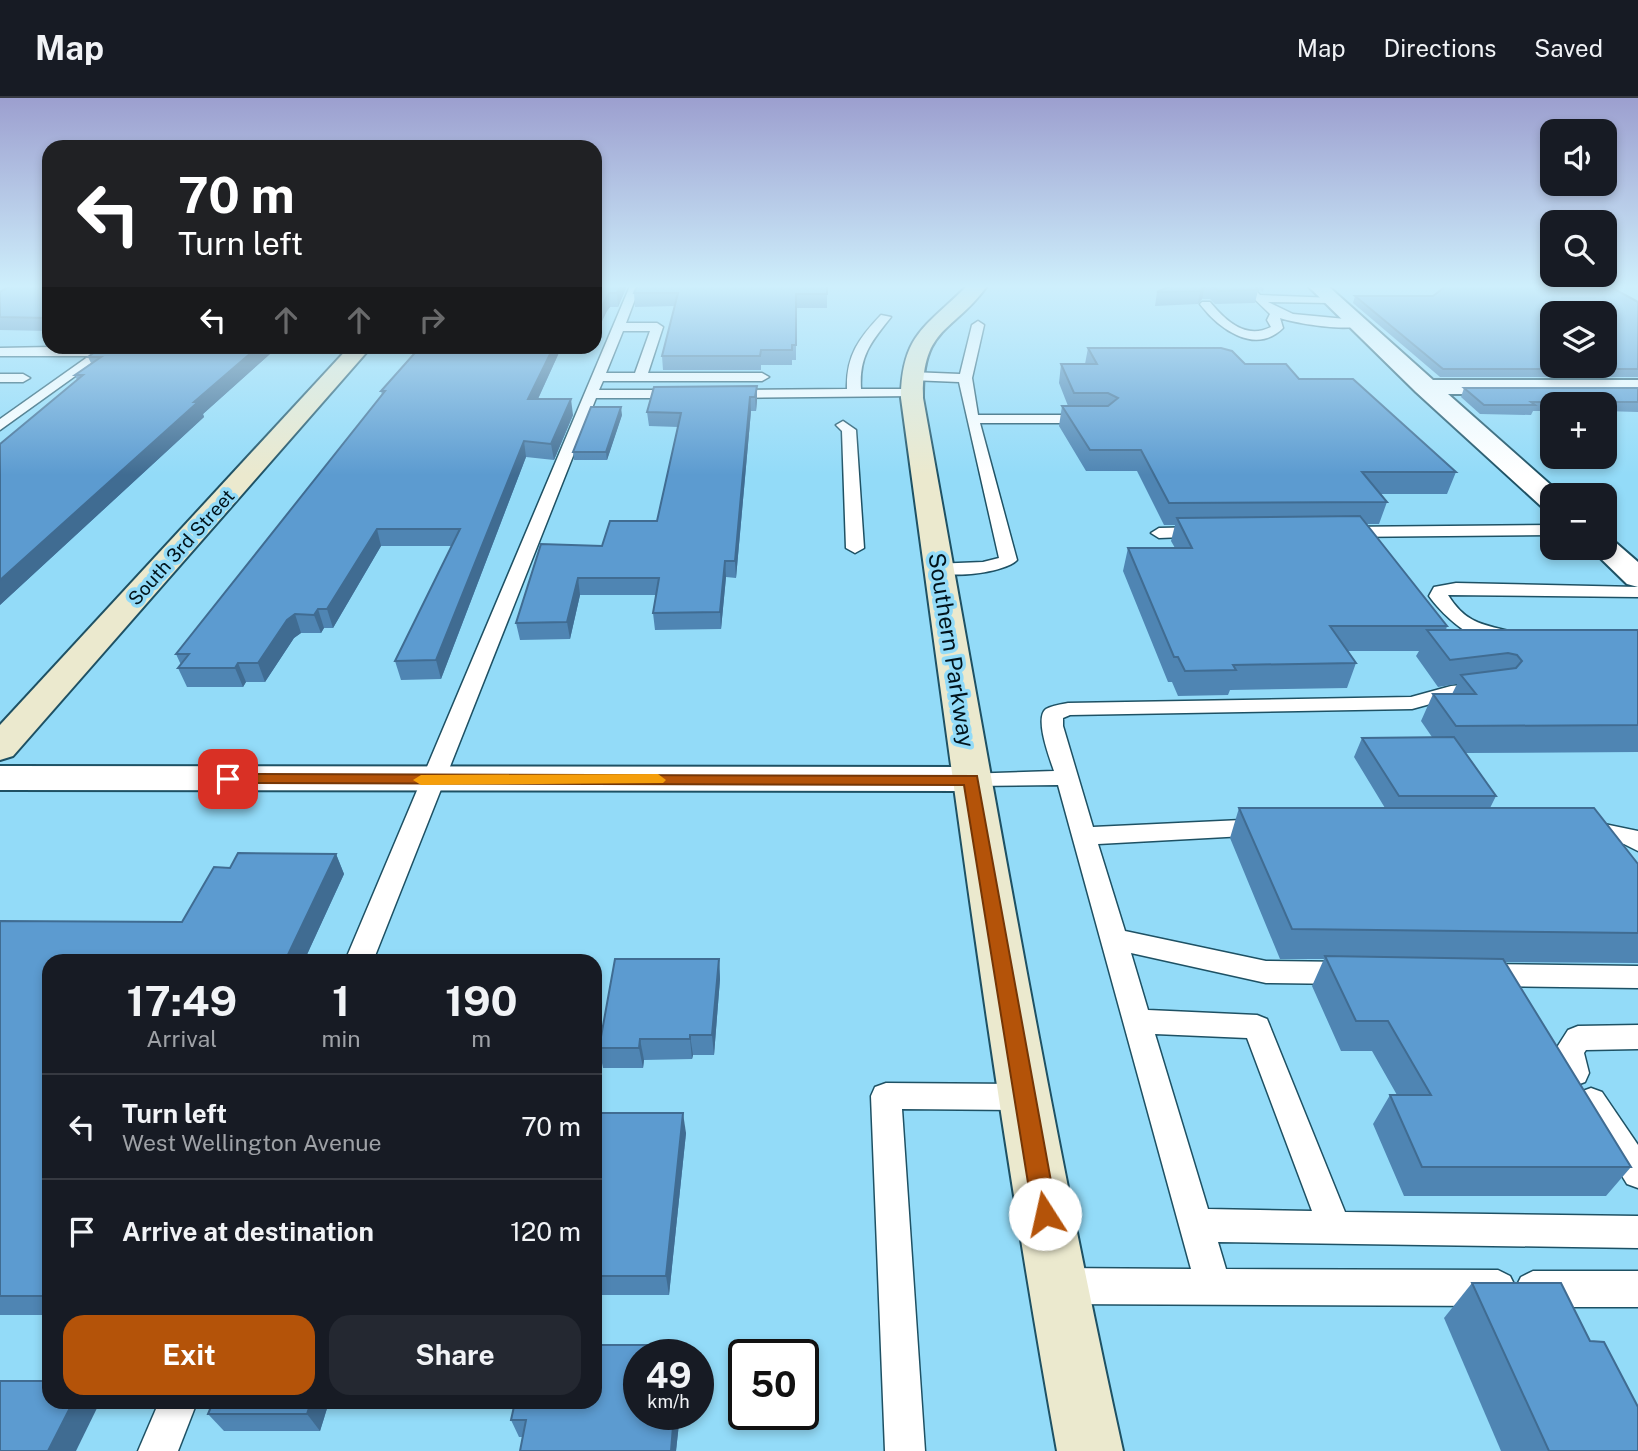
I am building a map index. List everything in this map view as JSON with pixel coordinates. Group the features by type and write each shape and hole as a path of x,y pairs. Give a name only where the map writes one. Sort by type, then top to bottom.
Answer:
{"main road":[{"name":"Southern Parkway","path":"920,349 911,385 971,779 1058,1286 1090,1451"},
{"name":"South 3rd Street","path":"0,748 355,354"}],"street":[{"path":"1383,349 1540,490"},
{"path":"1424,387 1638,387"},
{"path":"1617,559 1638,578"},
{"path":"0,778 971,779"}],"lane":[{"path":"362,954 609,349"},
{"path":"640,378 650,349"},
{"path":"854,393 853,372 858,349"},
{"path":"939,568 975,568 998,565 1008,560 972,419 965,378 972,349"},
{"path":"0,352 42,351"},
{"path":"0,426 99,354"},
{"path":"598,377 773,377"},
{"path":"813,377 824,393"},
{"path":"0,378 23,378"},
{"path":"591,394 854,393 965,378"},
{"path":"972,419 1105,419"},
{"path":"843,425 849,430 855,548"},
{"path":"1321,532 1540,530"},
{"path":"1158,533 1226,532"},
{"path":"1518,634 1491,635 1472,630 1458,622 1438,596 1440,591 1456,588 1638,592"},
{"path":"1214,1287 1052,726 1053,714 1068,709 1412,703 1451,692 1496,688"},
{"path":"971,779 1067,778"},
{"path":"1084,836 1285,827"},
{"path":"1562,827 1631,837 1638,843"},
{"path":"1114,939 1266,972 1376,974"},
{"path":"1459,975 1638,977"},
{"path":"1137,1021 1257,1027 1335,1227"},
{"path":"1574,1073 1569,1052 1577,1038 1638,1037"},
{"path":"905,1451 886,1096 1025,1097"},
{"path":"1591,1101 1638,1173"},
{"path":"1196,1225 1638,1232"},
{"path":"1058,1286 1638,1289"},
{"path":"158,1451 175,1409"}],"building":[{"path":"664,349 792,349 761,350 760,356 662,356"},
{"path":"1089,349 1225,349 1232,351 1245,364 1286,364 1299,379 1353,379 1456,472 1362,472 1387,502 1169,503 1141,450 1090,450 1062,406 1108,406 1118,398 1108,393 1074,393 1061,364 1097,364"},
{"path":"1419,349 1540,349 1540,369 1443,369"},
{"path":"1617,349 1638,349 1638,369 1617,369"},
{"path":"92,354 250,354 0,580 0,444 83,375 75,375 101,357 88,357"},
{"path":"414,354 550,354 528,399 571,399 551,444 524,441 436,660 395,661 460,529 377,529 327,609 318,609 314,615 295,614 287,620 258,663 238,663 235,668 178,668 189,654 176,654 385,391 381,391"},
{"path":"757,386 755,397 750,397 735,561 725,561 720,612 653,613 659,578 578,578 567,622 516,623 541,544 602,546 610,521 657,521 681,413 647,412 654,387"},
{"path":"1464,388 1638,388 1638,402 1617,402 1617,392 1540,392 1540,402 1531,402 1535,405 1484,405"},
{"path":"591,407 621,407 606,452 573,452"},
{"path":"1360,516 1447,626 1330,626 1356,663 1233,665 1236,670 1185,671 1178,657 1174,657 1128,548 1192,548 1177,518"},
{"path":"1427,630 1638,630 1638,725 1456,726 1433,694 1476,694 1461,675 1516,668 1522,661 1517,655 1508,653 1450,660"},
{"path":"1454,737 1496,796 1399,796 1362,738"},
{"path":"1239,808 1594,808 1638,864 1638,933 1292,929"},
{"path":"238,853 336,854 288,954 42,954 42,1296 0,1296 0,921 182,922 214,867 230,868"},
{"path":"1325,956 1503,959 1631,1167 1422,1167 1390,1095 1431,1095 1388,1021 1356,1021"},
{"path":"615,959 719,959 712,1035 690,1035 690,1039 640,1039 639,1048 602,1048 602,1031"},
{"path":"602,1113 683,1113 666,1276 602,1276"},
{"path":"1472,1283 1561,1283 1590,1341 1604,1342 1638,1407 1638,1451 1549,1451"},
{"path":"602,1345 623,1345 623,1430 673,1430 671,1451 520,1451 526,1420 511,1420 513,1409 602,1409"},
{"path":"0,1381 42,1381 42,1409 69,1409 48,1451 0,1451"},
{"path":"210,1409 309,1409 307,1414 208,1414"}],"slow traffic":[{"path":"421,780 658,780"}],"route":[{"path":"228,779 971,779 1045,1214"}]}
